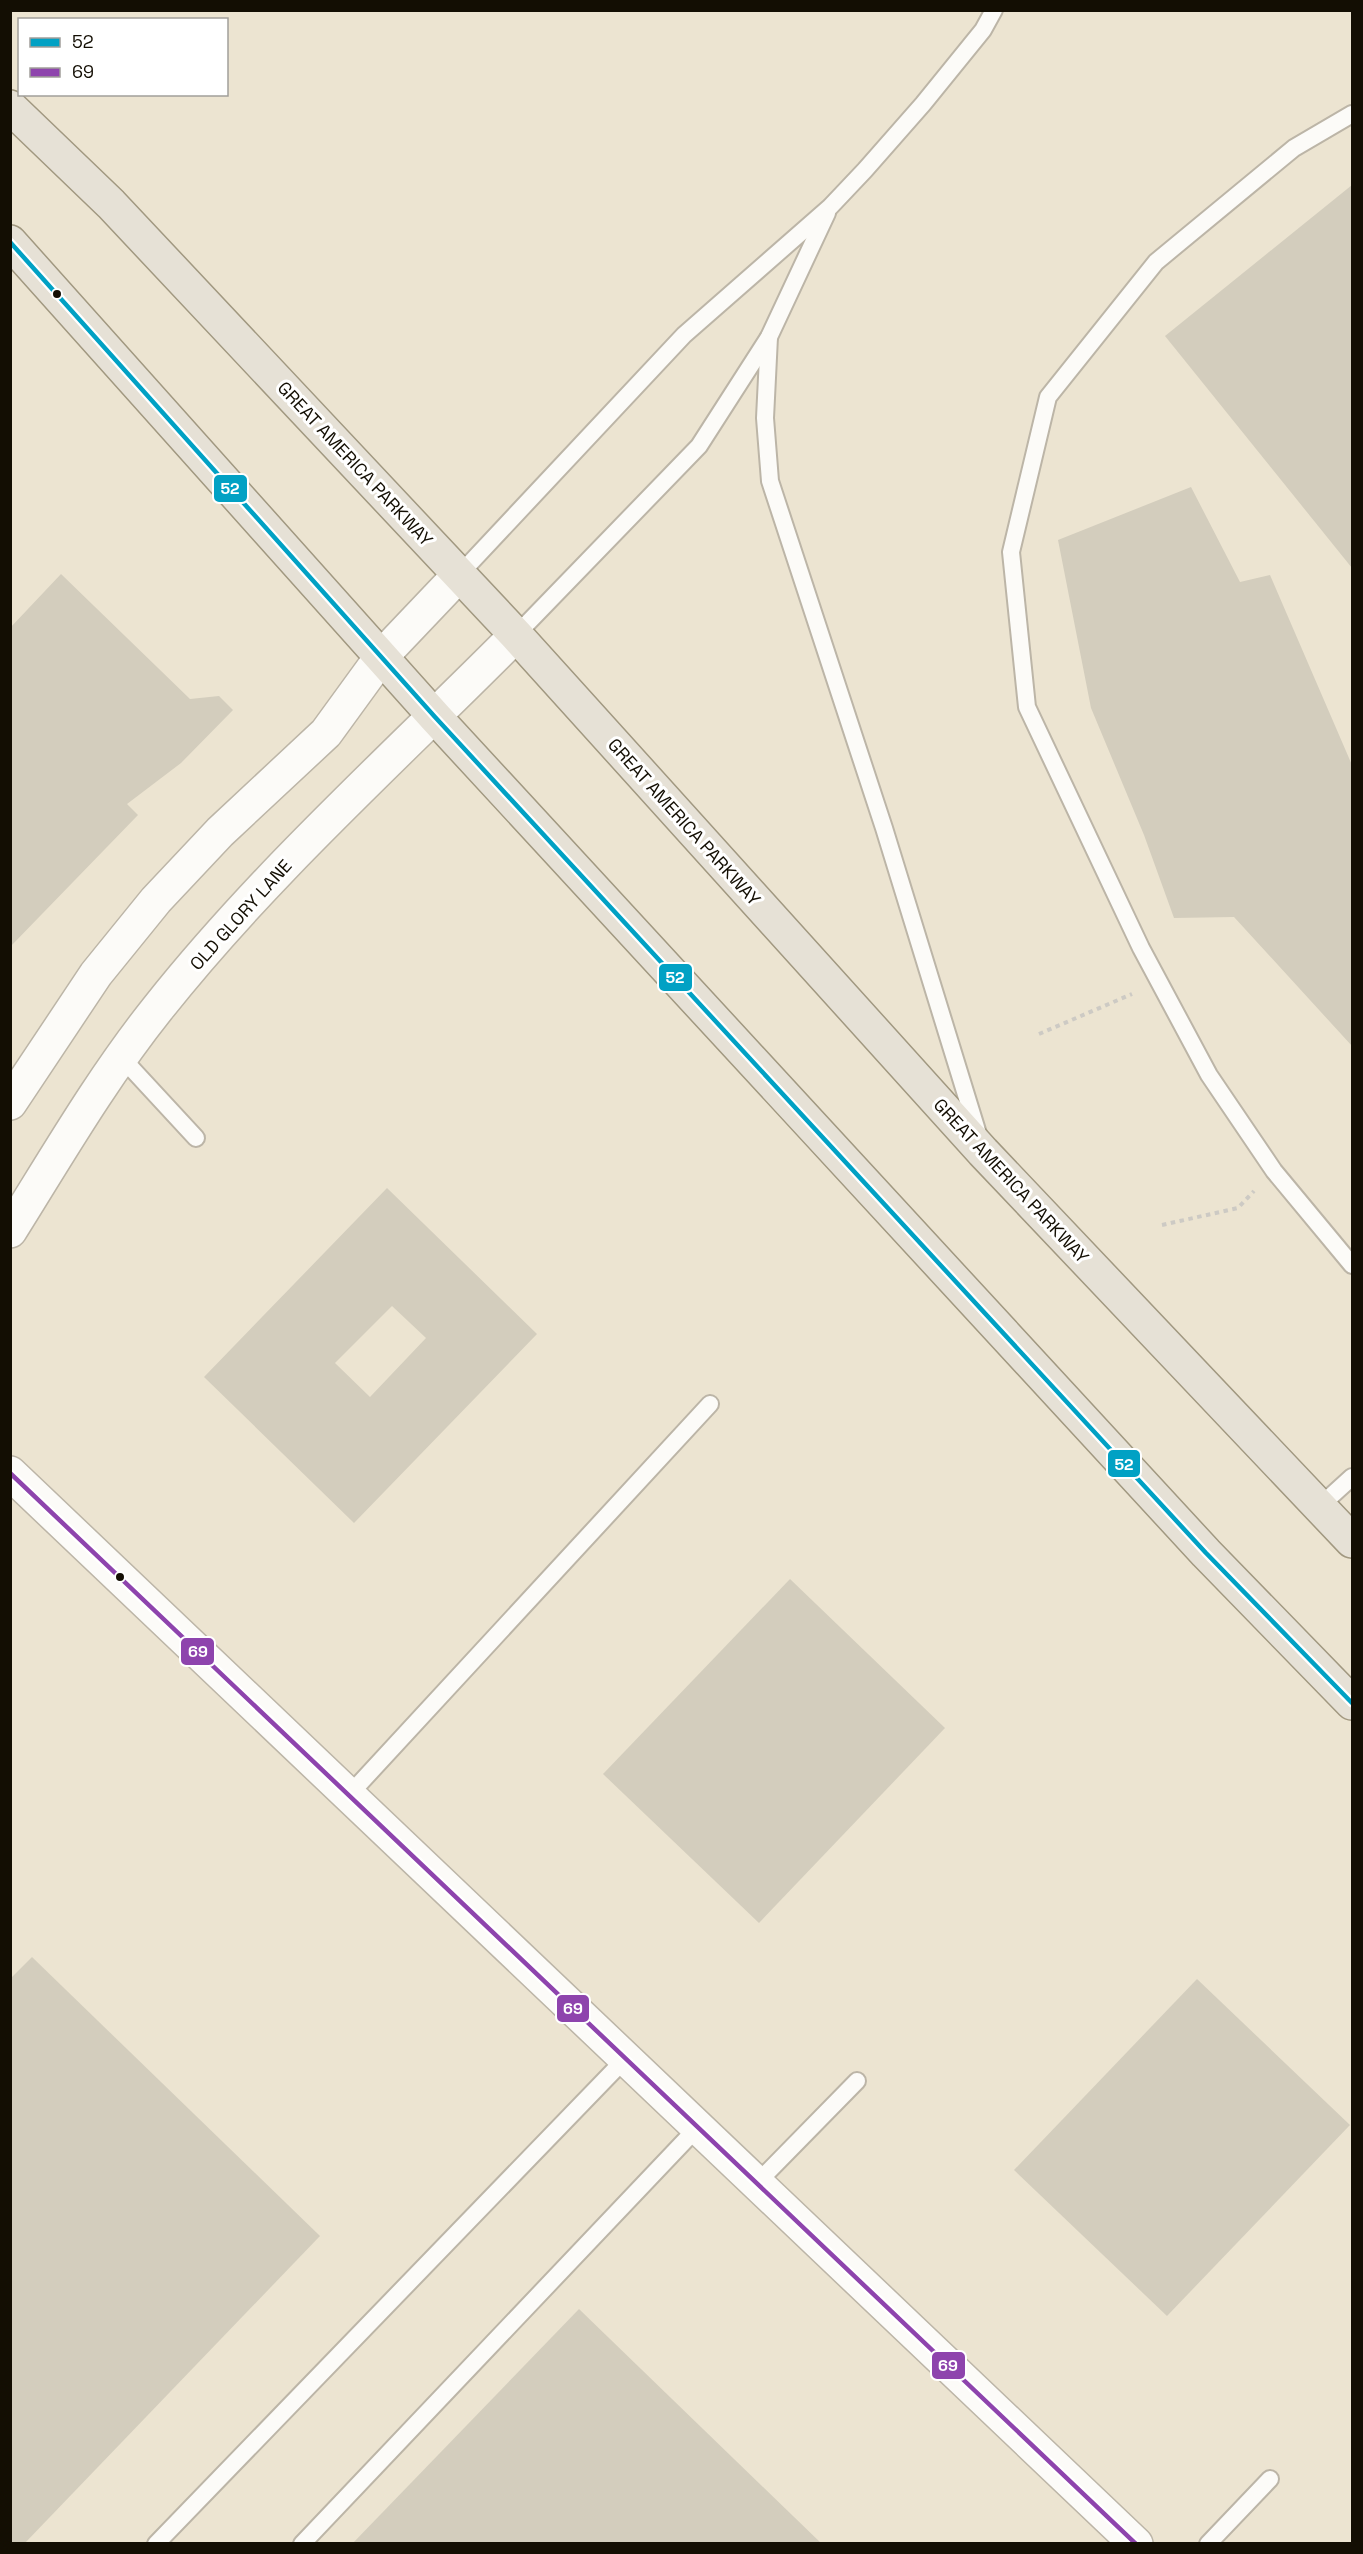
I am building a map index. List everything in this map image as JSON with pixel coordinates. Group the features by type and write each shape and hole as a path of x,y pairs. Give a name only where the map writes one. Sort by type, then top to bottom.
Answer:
{"main road":[{"name":"GREAT AMERICA PARKWAY","path":"10,107 119,213 516,635 983,1152 1353,1542"},
{"path":"10,242 435,717 1206,1553 1353,1703"}],"street":[{"path":"10,1103 96,974 156,900 220,832 326,733 382,656 459,575"},
{"name":"OLD GLORY LANE","path":"10,1232 74,1127 157,1009 257,893 516,635"},
{"path":"10,1473 627,2057 697,2128 758,2182 1136,2544"}],"lane":[{"path":"459,575 684,335 830,207 923,104 983,30 994,10"},
{"path":"1353,114 1294,148 1156,262 1048,397 1011,552 1027,707 1157,982 1209,1075 1274,1171 1353,1265"},
{"path":"516,635 699,446 768,337 830,207"},
{"path":"768,337 765,418 770,481 884,828 983,1152"},
{"path":"122,1058 196,1138"},
{"path":"349,1795 710,1404"},
{"path":"1319,1507 1353,1477"},
{"path":"156,2544 627,2057"},
{"path":"758,2182 857,2081"},
{"path":"302,2544 697,2128"},
{"path":"1208,2544 1270,2479"}],"path":[{"path":"1039,1035 1157,982"},
{"path":"1162,1226 1238,1208 1274,1171"}],"building":[{"path":"1352,185 1352,568 1165,336"},
{"path":"1191,487 1240,582 1270,575 1352,765 1352,1046 1234,917 1174,918 1144,835 1091,708 1058,540"},
{"path":"61,574 190,699 219,696 233,710 181,763 127,804 138,815 10,947 10,628"},
{"path":"387,1188 537,1334 354,1523 204,1377","holes":["392,1306 426,1338 370,1397 335,1363"]},
{"path":"790,1579 945,1728 759,1923 603,1774"},
{"path":"32,1957 320,2236 24,2544 10,2544 10,1979"},
{"path":"1197,1979 1350,2125 1167,2316 1014,2170"},
{"path":"579,2309 822,2544 352,2544"}],"transit line":[{"name":"52","path":"10,242 435,717 1206,1553 1352,1703"},
{"name":"69","path":"10,1473 1136,2544"}]}
